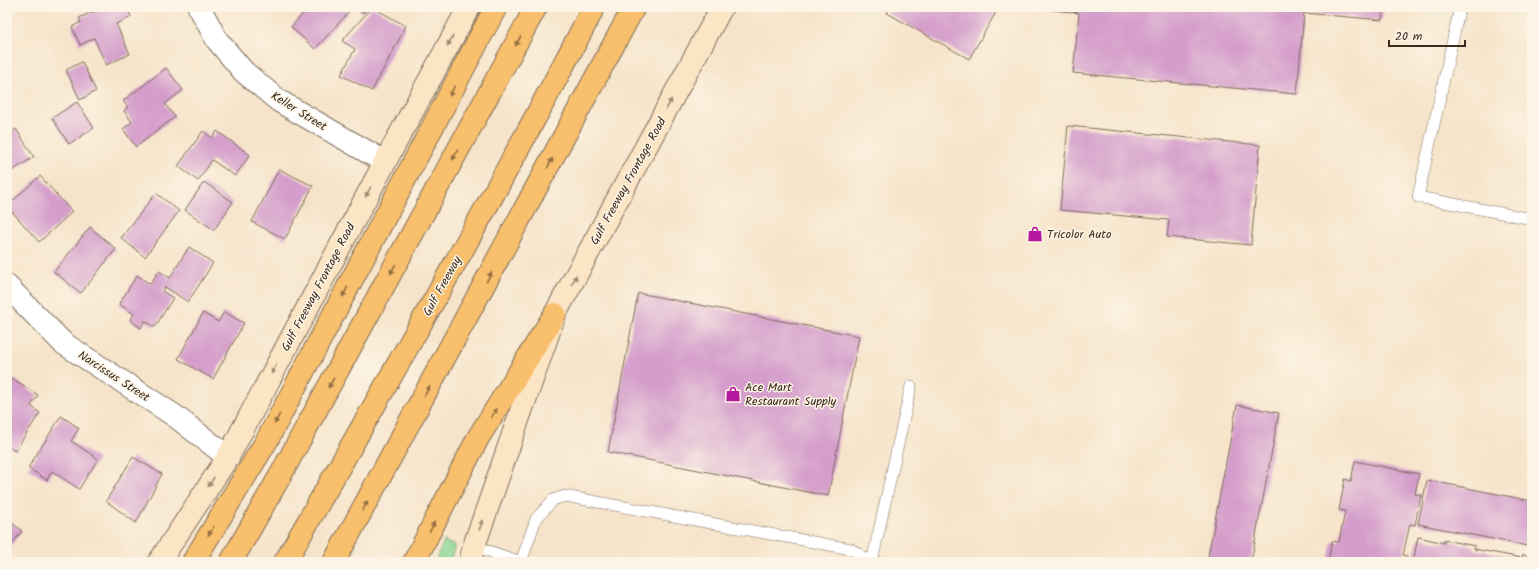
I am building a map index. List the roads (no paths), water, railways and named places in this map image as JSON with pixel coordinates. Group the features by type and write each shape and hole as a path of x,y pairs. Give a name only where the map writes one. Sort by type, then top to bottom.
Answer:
{"highway":[{"path":"193,562 266,442 496,7"},
{"path":"231,562 291,456 536,7"},
{"name":"Gulf Freeway","path":"285,562 448,276 594,7"},
{"path":"334,562 634,7"},
{"path":"414,562 478,438 555,314"},
{"path":"342,562 347,540"}],"main road":[{"name":"Gulf Freeway Frontage Road","path":"159,562 228,457 469,7"},
{"name":"Gulf Freeway Frontage Road","path":"472,554 555,314 722,7"}],"street":[{"name":"Keller Street","path":"199,7 217,40 244,72 278,101 385,162"},
{"name":"Narcissus Street","path":"7,286 64,343 175,416 228,457"}],"lane":[{"path":"1460,7 1418,197 1532,219"},
{"path":"472,554 521,562 536,519 553,500 565,496 851,550 871,562 911,386"}],"place":[{"name":"Tricolor Auto","path":"1035,234"},
{"name":"Ace Mart Restaurant Supply","path":"733,394"}]}
